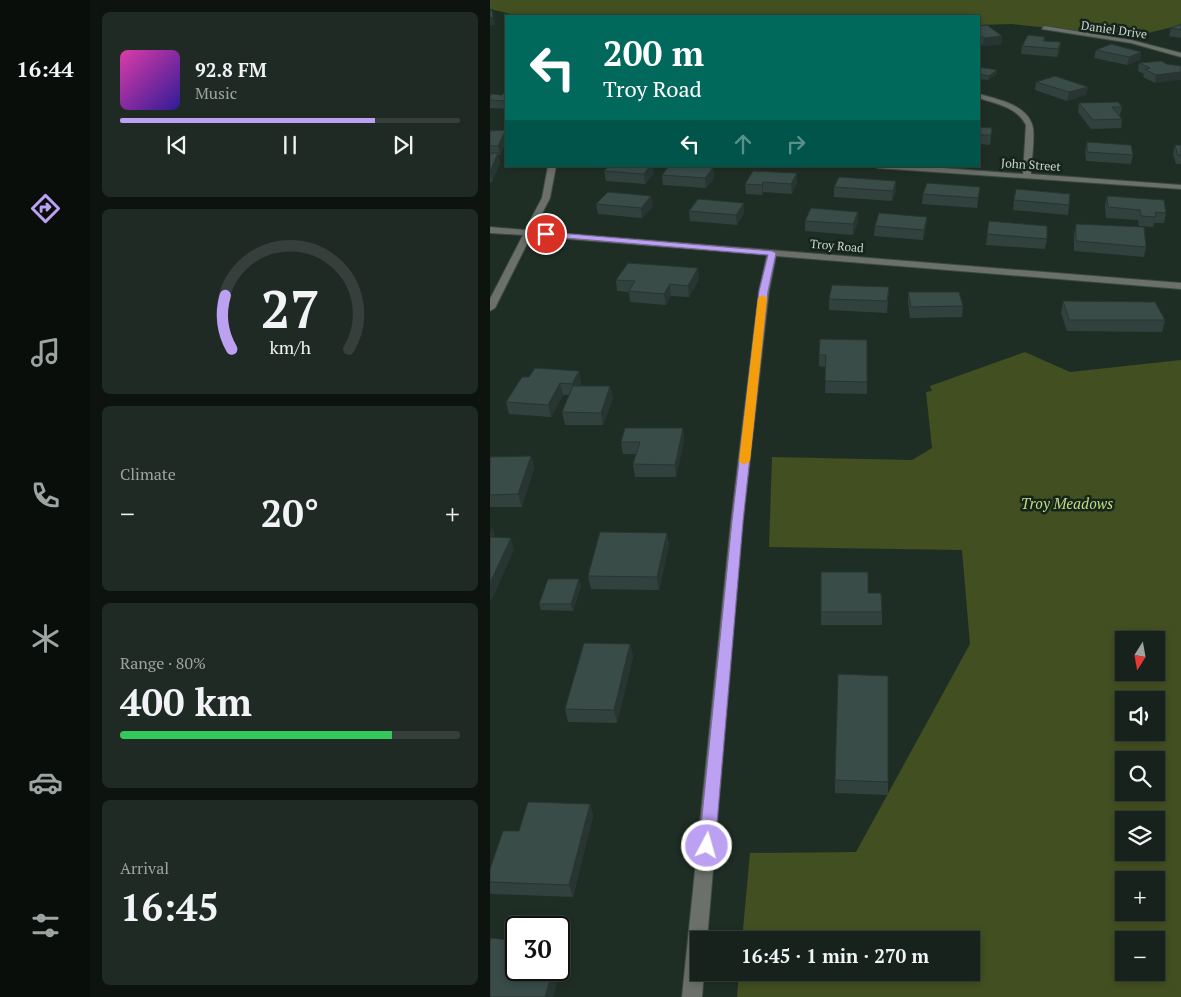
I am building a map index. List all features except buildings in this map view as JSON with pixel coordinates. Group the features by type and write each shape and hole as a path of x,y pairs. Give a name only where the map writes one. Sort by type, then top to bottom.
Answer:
{"street":[{"name":"Daniel Drive","path":"1044,28 1072,34 1145,44 1181,55"},
{"path":"980,96 1010,106 1025,117 1029,125 1027,176"},
{"path":"490,308 546,198 552,167"},
{"name":"John Street","path":"895,167 1181,187"},
{"name":"Troy Road","path":"490,230 1181,286"},
{"path":"692,997 738,511 764,291 772,253"}],"green space":[{"path":"490,0 1181,0 1181,25 1127,38 1012,24 980,25 980,15 515,15 490,9"},
{"name":"Troy Meadows","path":"1025,352 1070,372 1181,360 1181,997 737,997 738,981 980,981 980,931 743,931 750,853 856,852 970,644 962,550 769,547 772,457 912,460 932,448 926,392 932,391 930,386"}],"slow traffic":[{"path":"744,461 763,298"}],"route":[{"path":"546,234 772,253 764,291 737,521 707,846"}]}
